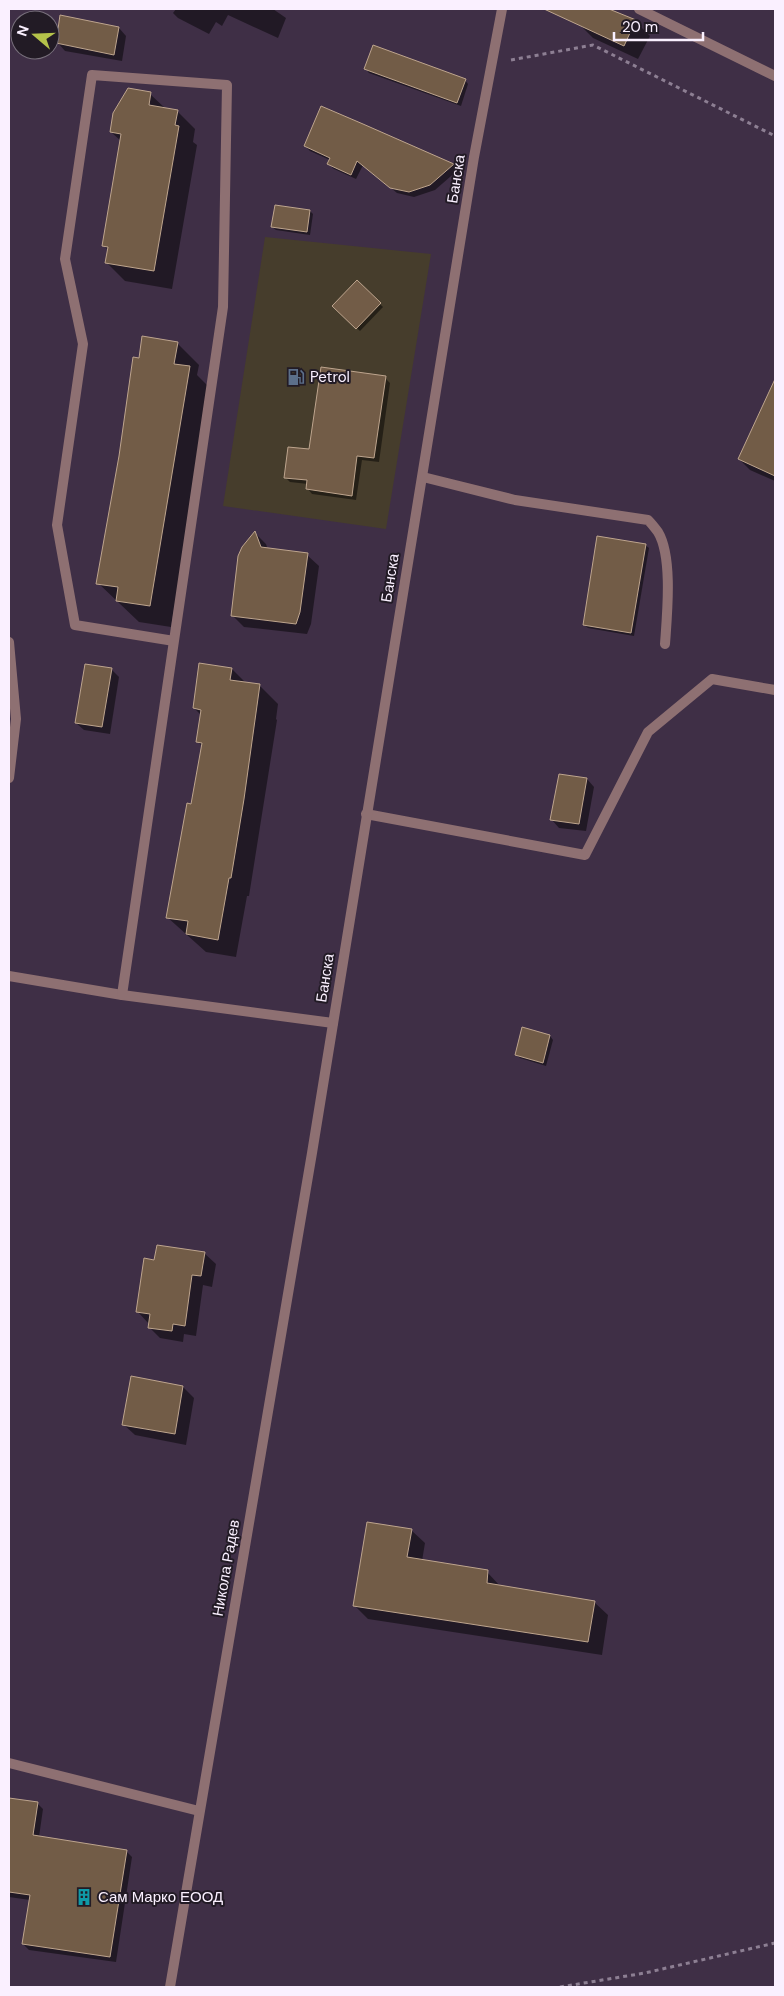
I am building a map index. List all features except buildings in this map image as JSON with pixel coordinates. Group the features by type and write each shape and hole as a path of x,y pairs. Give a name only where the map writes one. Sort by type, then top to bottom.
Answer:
{"street":[{"name":"Банска","path":"312,1153 474,157 502,9"},
{"path":"639,9 775,76"},
{"path":"122,995 174,641 223,307 227,85 92,75 65,259 83,344 57,525 75,625 174,641"},
{"path":"423,478 515,500 648,520 659,534 666,561 668,592 665,644"},
{"path":"9,643 16,719 9,778"},
{"path":"366,814 584,856 648,732 712,679 775,690"},
{"path":"9,976 122,995 333,1023"},
{"name":"Никола Радев","path":"170,1987 312,1153"},
{"path":"9,1763 199,1811"}],"path":[{"path":"492,64 592,45 775,136"},
{"path":"560,1987 645,1973 775,1943"}],"shaded area":[{"path":"265,237 431,254 386,529 223,506"}],"place":[{"name":"Petrol","path":"296,377"},
{"name":"Сам Марко ЕООД","path":"84,1897"}]}
